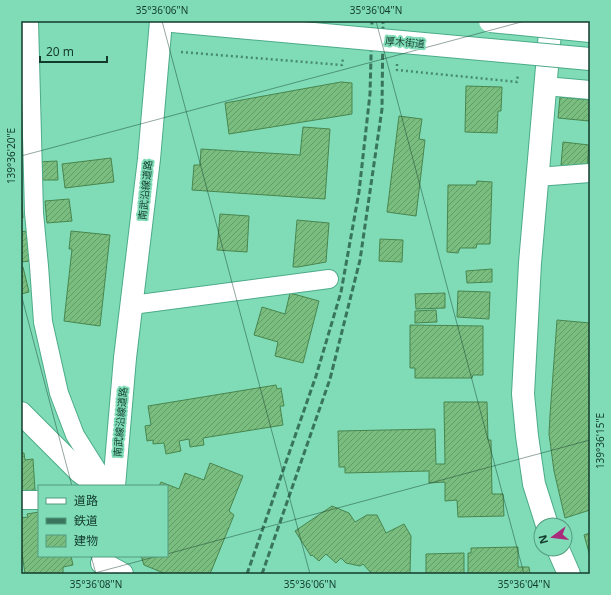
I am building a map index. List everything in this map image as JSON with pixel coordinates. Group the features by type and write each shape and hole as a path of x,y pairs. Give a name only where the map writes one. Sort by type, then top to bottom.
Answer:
{"main road":[{"name":"南武沿線道路","path":"125,358 149,159 160,21"},
{"name":"厚木街道","path":"172,21 590,59"},
{"path":"490,21 590,31"},
{"path":"544,517 534,484 526,436 523,394 530,263 551,21"},
{"name":"南武線沿線道路","path":"114,485 125,358"},
{"path":"21,413 80,472 98,485"},
{"path":"562,557 569,574"},
{"path":"102,564 122,574"}],"street":[{"path":"30,21 34,213 43,322 59,393 75,435 106,485"},
{"path":"545,86 590,90"},
{"path":"537,177 590,173"},
{"path":"132,305 329,279"},
{"path":"21,500 38,500"}],"path":[{"path":"176,51 342,65"},
{"path":"396,70 517,82 519,68"}],"building":[{"path":"341,82 352,83 352,114 229,134 225,103"},
{"path":"466,86 502,87 501,111 498,111 497,133 465,132"},
{"path":"560,97 590,100 589,121 558,118"},
{"path":"399,116 422,119 419,139 425,140 416,216 387,212"},
{"path":"303,127 330,129 325,199 192,190 194,165 200,165 201,149 300,155"},
{"path":"563,142 589,145 587,168 561,165"},
{"path":"111,158 114,182 65,188 62,164"},
{"path":"57,161 58,180 38,180 38,162"},
{"path":"477,181 492,182 490,244 477,244 476,248 460,248 458,253 447,252 448,185 476,185"},
{"path":"21,186 23,218 21,218"},
{"path":"69,199 72,221 47,223 45,201"},
{"path":"220,214 249,216 247,252 217,250"},
{"path":"297,220 329,223 326,262 293,267"},
{"path":"26,231 30,261 21,262 21,232"},
{"path":"71,231 110,235 100,326 64,321 72,249 69,249"},
{"path":"380,239 403,240 402,262 379,261"},
{"path":"21,267 23,267 29,292 21,294"},
{"path":"492,269 492,282 467,283 466,271"},
{"path":"458,291 490,292 489,319 457,317"},
{"path":"290,293 319,301 303,363 275,356 278,342 254,335 262,307 285,314"},
{"path":"445,293 445,308 416,309 415,294"},
{"path":"436,310 437,322 415,323 415,311"},
{"path":"557,320 590,323 590,510 568,517 565,517 554,471 549,434"},
{"path":"410,325 483,326 483,375 473,375 472,378 415,378 415,368 410,368"},
{"path":"276,385 277,389 281,388 284,406 280,406 283,425 203,438 204,445 190,447 189,439 179,441 181,451 166,454 164,443 153,444 153,440 147,441 145,426 151,425 148,406"},
{"path":"444,402 487,402 488,440 491,440 492,494 503,494 504,516 458,517 457,500 445,501 445,482 429,483 429,471 345,473 345,467 339,467 338,431 435,429 436,464 445,464"},
{"path":"21,453 24,453 25,460 33,459 35,490 21,491"},
{"path":"210,463 243,476 229,511 234,515 210,574 166,574 144,565 141,557 168,557 168,485 160,485 161,482 179,489 185,473 204,480"},
{"path":"332,506 349,513 355,522 367,515 377,515 386,533 404,524 411,536 410,573 372,574 363,564 360,566 346,563 341,558 336,563 326,554 319,561 312,555 311,556 295,531"},
{"path":"38,512 38,557 71,557 73,565 63,567 63,574 25,574 21,546 21,518 28,517 27,514"},
{"path":"590,533 590,556 584,535"},
{"path":"518,547 518,567 529,567 530,574 468,574 468,553 471,553 471,548"},
{"path":"464,553 464,574 426,574 426,554"}],"railway":[{"path":"247,574 316,376 341,292 359,192 370,94 372,21"},
{"path":"262,574 330,379 360,260 382,109 383,21"}]}
